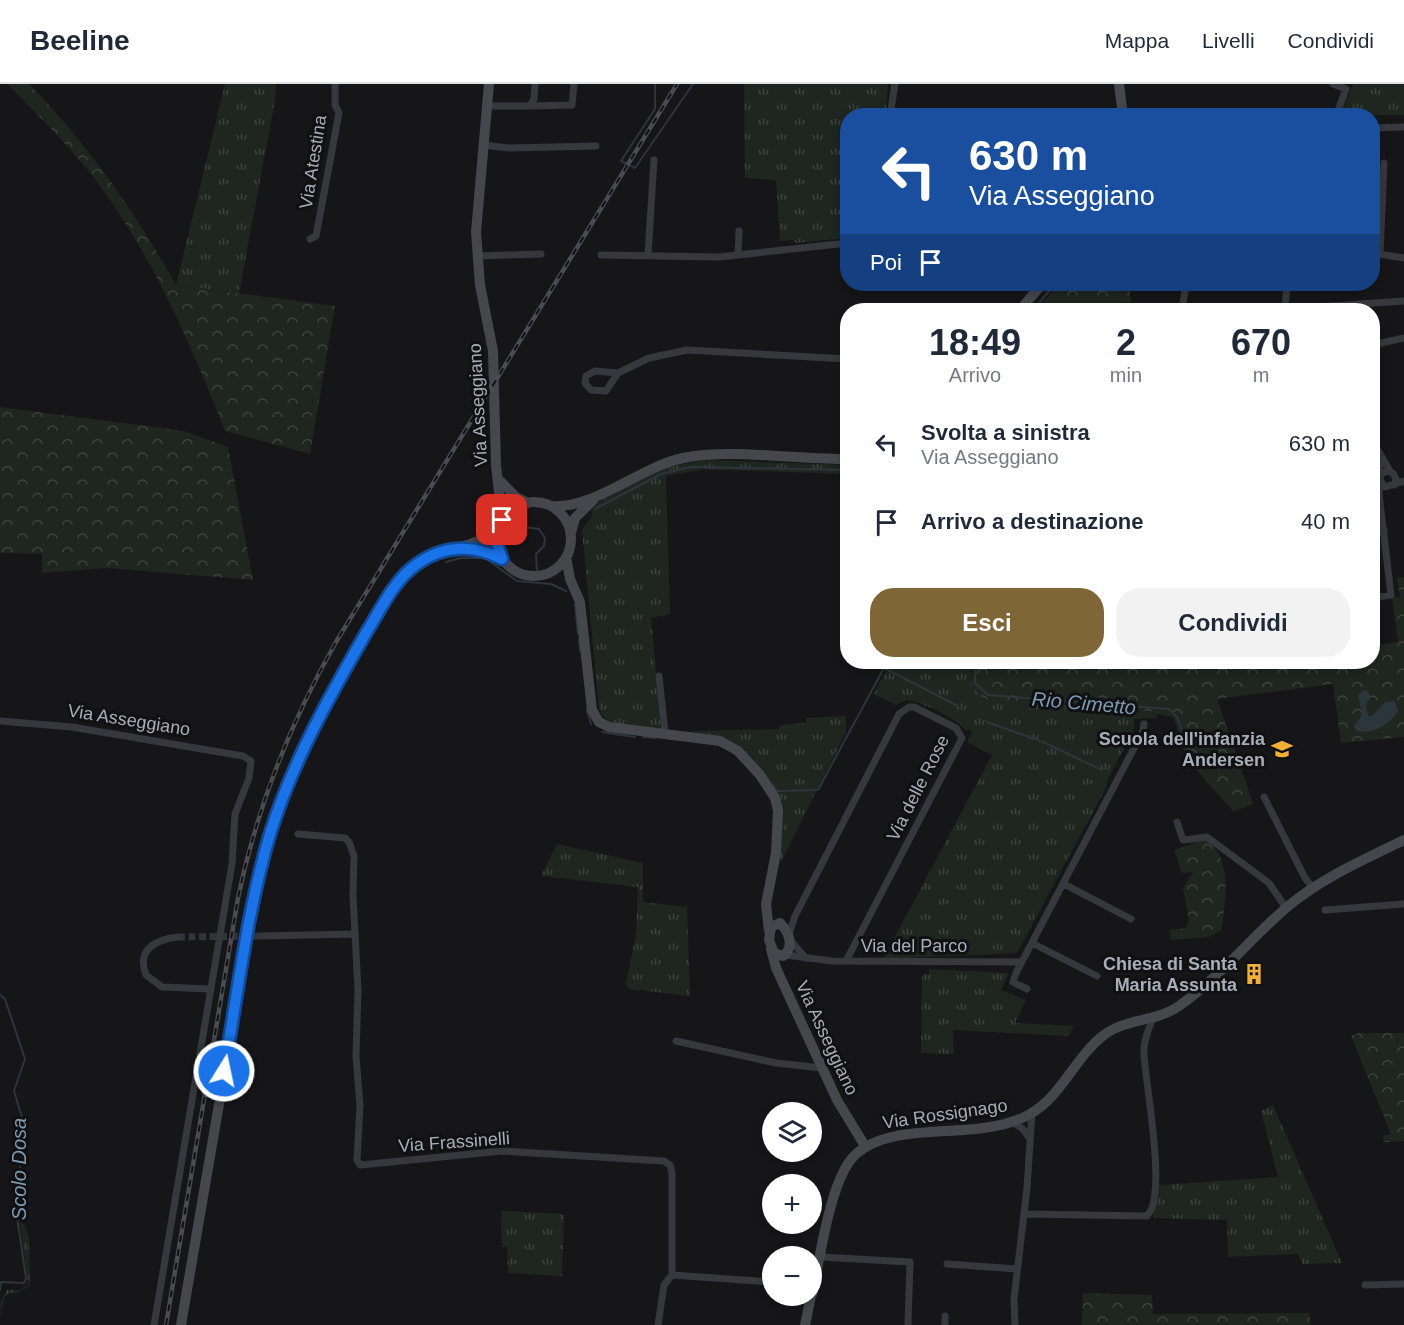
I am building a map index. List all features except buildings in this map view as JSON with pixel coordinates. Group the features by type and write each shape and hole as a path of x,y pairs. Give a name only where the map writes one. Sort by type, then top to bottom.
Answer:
{"street":[{"name":"Via Atestina","path":"310,239 316,236 339,113 335,105 335,84"},
{"name":"Via Asseggiano","path":"489,84 482,146 477,256 480,285 493,351 496,465 500,481 501,523 497,543 502,559"},
{"path":"530,106 534,99 535,84"},
{"path":"486,106 572,105 574,84"},
{"path":"892,108 895,84"},
{"path":"1119,84 1122,108"},
{"path":"1333,84 1346,89 1339,108"},
{"path":"1380,128 1404,127"},
{"path":"482,146 510,148 596,146"},
{"path":"648,255 654,160"},
{"path":"1380,208 1384,163"},
{"path":"738,255 739,231"},
{"path":"601,255 738,255 840,244"},
{"path":"477,256 541,254"},
{"path":"1380,254 1404,258"},
{"path":"1026,303 1036,291"},
{"path":"1378,303 1404,301"},
{"path":"1380,343 1404,338"},
{"path":"618,373 606,391 591,390 585,383 586,376 591,372 618,373 650,358 687,350 840,359"},
{"path":"1380,451 1393,473 1404,481 1383,494 1381,503"},
{"path":"601,494 655,466 694,456 840,459"},
{"path":"1380,597 1391,595 1380,480 1384,472 1393,473"},
{"path":"1393,473 1393,486"},
{"path":"1380,480 1385,487 1393,486"},
{"name":"Via Asseggiano","path":"500,481 516,497 528,503 551,506 571,504 601,494"},
{"name":"Via Asseggiano","path":"601,494 580,511 571,525 571,546 566,557 570,579 580,602 594,716 598,722 609,727 665,732 724,742 738,751 760,775 775,798 778,810 766,904 775,926 771,949 822,1068 844,1114 865,1146"},
{"path":"182,1325 248,928 270,833 282,800 311,733 344,670 394,588 415,564 432,554 494,532 516,507 528,503"},
{"path":"551,506 566,521 571,534"},
{"path":"1380,530 1384,530"},
{"path":"454,548 481,550 502,559 518,573 527,576 547,574 557,569 566,557"},
{"path":"547,574 559,578 575,591"},
{"path":"659,676 665,732"},
{"name":"Via delle Rose","path":"789,937 795,916 899,714 909,707 914,707 956,728 962,738 846,961"},
{"name":"Via Asseggiano","path":"0,721 135,737 243,756 251,761 252,769 235,814 232,864 210,989"},
{"path":"1027,989 1013,982 1143,731 1144,724"},
{"path":"1264,797 1305,878 1314,888"},
{"path":"1177,822 1184,840 1208,837 1269,884 1286,908"},
{"name":"Via Frassinelli","path":"298,834 339,836 350,842 354,856 354,934 358,990 356,1056 360,1106 357,1160 360,1165 502,1151 664,1161 670,1165 672,1172 672,1275 664,1285 658,1325"},
{"name":"Via Rossignago","path":"822,1253 840,1176 853,1156 865,1146 886,1139 988,1128 1012,1122 1032,1113 1047,1101 1101,1036 1117,1027 1153,1018 1173,1010 1189,998 1286,908 1314,888 1404,840"},
{"path":"1064,884 1131,919"},
{"path":"1325,910 1404,904"},
{"path":"795,916 775,926 789,937 806,958"},
{"path":"261,936 354,934"},
{"path":"154,1325 210,989 162,987 146,975 143,960 148,948 157,940 178,937"},
{"name":"Via Asseggiano","path":"780,974 789,937"},
{"path":"1032,943 1097,976"},
{"path":"771,949 785,956"},
{"name":"Via del Parco","path":"785,956 846,961 1022,962"},
{"path":"1024,1214 1147,1216 1154,1206 1154,1143 1144,1055 1153,1018"},
{"path":"676,1041 776,1063 822,1068"},
{"path":"1015,1325 1014,1299 1032,1113"},
{"path":"1012,1122 1022,1128 1029,1137"},
{"path":"822,1257 910,1262 908,1325"},
{"path":"946,1264 1017,1269"},
{"path":"672,1275 762,1281"},
{"path":"1365,1285 1404,1284"},
{"name":"Via Rossignago","path":"805,1325 809,1306"},
{"path":"945,1316 945,1325"}],"green space":[{"path":"7,84 29,84 71,130 127,205 176,285 335,306 310,454 225,431 170,304 120,215 79,159"},
{"path":"225,84 276,84 275,101 239,293 176,285"},
{"path":"744,84 888,84 886,108 840,108 840,239 795,243 794,240 780,241 776,180 745,178"},
{"path":"1353,84 1404,84 1404,115 1380,115 1380,108 1344,108"},
{"path":"1053,291 1129,291 1132,303 1042,303"},
{"path":"0,407 184,431 228,447 253,580 107,568 42,573 42,554 0,553"},
{"path":"708,460 840,465 840,474 705,469 666,476 670,614 651,618 661,729 617,724 603,716 599,709 582,530 592,516 591,507 618,490 662,470"},
{"path":"1404,577 1404,737 1341,743 1333,684 1217,699 1253,803 1234,812 1191,762 1174,720 1167,712 991,701 979,695 970,681 969,669 1380,669 1380,645 1398,642 1392,598 1400,597 1397,578"},
{"path":"887,669 969,669 1135,709 1167,712 1173,717 1157,714 1156,718 1134,719 1134,729 1107,781 1107,786 1017,953 883,959 992,755 967,742 972,731 968,729 966,731 939,711 906,700 896,705 874,694"},
{"path":"846,716 846,732 782,860 777,858 780,844 769,791 729,745 691,731 780,729 780,725 806,723 806,718"},
{"path":"1207,839 1221,858 1224,869 1222,930 1208,937 1171,940 1169,930 1186,928 1189,920 1183,888 1193,872 1182,873 1174,850"},
{"path":"557,844 643,863 643,902 687,907 690,996 629,989 626,984 636,934 638,887 541,876"},
{"path":"929,969 1009,973 1001,990 1026,1000 1015,1023 1074,1026 1068,1036 953,1030 954,1054 921,1053 922,975 929,974"},
{"path":"1359,1033 1404,1033 1404,1141 1384,1142 1383,1136 1391,1134 1351,1036"},
{"path":"1273,1105 1342,1263 1303,1264 1298,1254 1228,1257 1227,1220 1153,1218 1158,1185 1278,1177 1261,1111"},
{"path":"22,1188 20,1216 29,1236 30,1286 17,1293 9,1293 4,1298 0,1319 1,1301 7,1290 21,1290 28,1285 19,1215"},
{"path":"501,1211 564,1214 562,1276 508,1273 507,1247 502,1247"},
{"path":"1083,1293 1152,1295 1153,1314 1309,1313 1311,1325 1082,1325"}],"shaded area":[{"path":"1364,690 1368,691 1370,696 1366,705 1368,716 1373,715 1385,702 1395,701 1398,711 1385,725 1361,732 1354,726 1362,715 1358,695"}],"waterway":[{"path":"655,84 655,109 621,161 635,168 693,84"},
{"name":"Rio Cimetto","path":"1039,303 1049,291"},
{"path":"595,509 661,474 691,467 840,470"},
{"path":"518,520 524,527 539,529 545,538 544,546 536,554 537,572"},
{"path":"446,562 461,558 485,558 517,581 551,584 566,591"},
{"path":"575,604 578,634"},
{"path":"579,639 580,651"},
{"path":"773,785 777,791 818,790 883,669"},
{"path":"886,669 956,705"},
{"name":"Rio Cimetto","path":"976,669 975,683 988,695 1169,709 1177,717 1190,753"},
{"path":"587,710 591,724"},
{"path":"987,722 1043,742 1102,770"},
{"path":"602,732 635,737"},
{"path":"643,737 655,738"},
{"name":"Scolo Dosa","path":"0,995 5,999 25,1059 14,1091 22,1117 22,1153 15,1203 26,1278 24,1283 1,1282 0,1290"}],"tunnel":[{"path":"178,937 261,936"}],"railway":[{"path":"166,1325 238,898 255,831 277,766 304,703 336,642 677,84"}],"place":[{"name":"Scuola dell'infanzia Andersen","path":"1282,749"},
{"name":"Chiesa di Santa Maria Assunta","path":"1254,974"}],"route":[{"path":"224,1071 258,879 270,833 286,789 311,733 344,670 403,576 415,564 432,554 454,548 481,550 502,559 497,543 502,520"}]}
